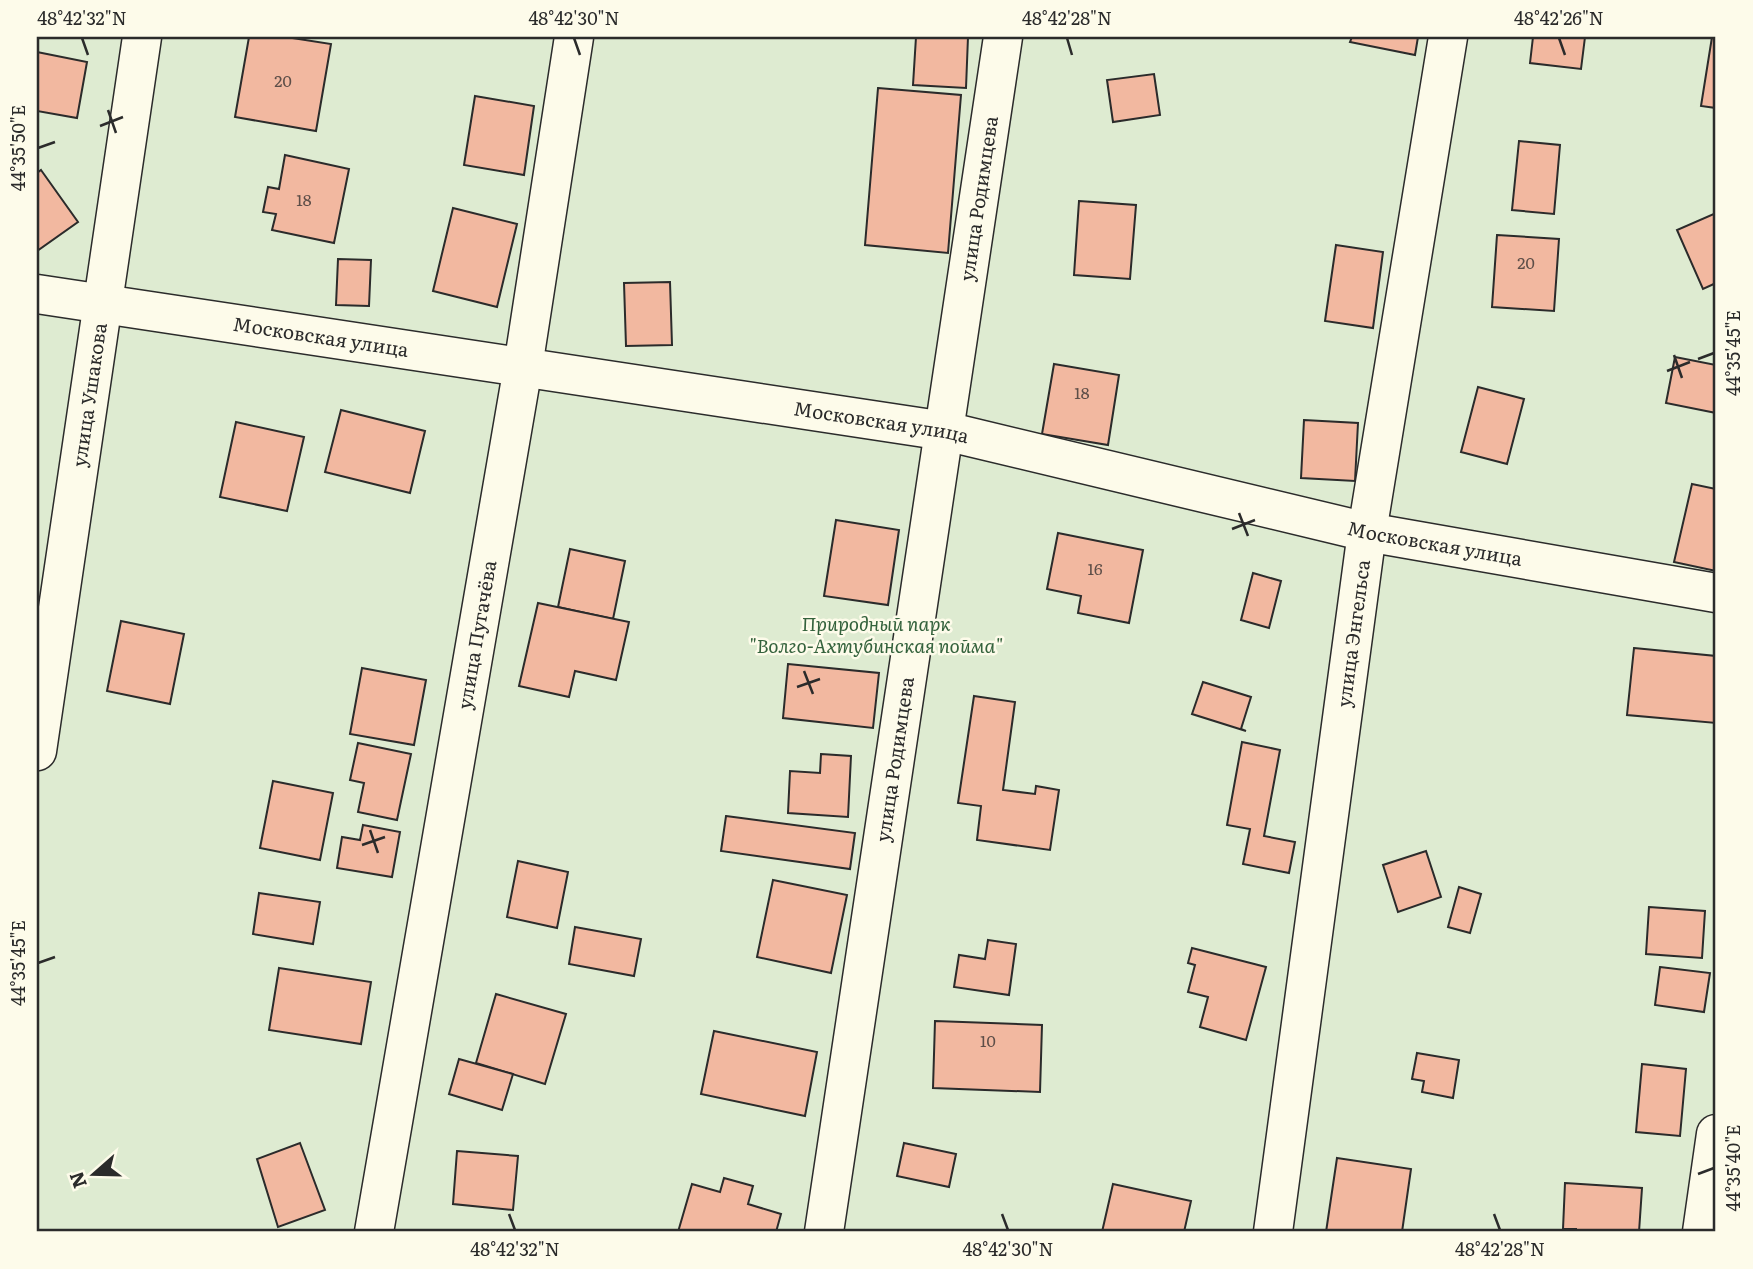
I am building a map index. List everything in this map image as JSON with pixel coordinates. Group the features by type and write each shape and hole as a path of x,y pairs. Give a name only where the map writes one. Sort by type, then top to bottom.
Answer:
{"street":[{"name":"улица Ушакова","path":"37,751 142,37"},
{"name":"улица Пугачёва","path":"374,1232 523,367 574,37"},
{"name":"улица Родимцева","path":"824,1232 1003,37"},
{"name":"улица Энгельса","path":"1273,1232 1367,532 1448,37"},
{"name":"Московская улица","path":"37,294 945,430 1367,532 1716,593"},
{"path":"1702,1232 1716,1134"}],"green space":[{"name":"Природный парк \"Волго-Ахтубинская пойма\"","path":"37,37 1716,37 1716,1232 37,1232"}],"building":[{"path":"249,37 286,37 331,44 316,131 235,117"},
{"path":"916,37 968,37 966,88 913,85"},
{"path":"1352,37 1418,37 1415,55 1350,42"},
{"path":"1533,37 1585,37 1581,69 1530,63"},
{"path":"1712,37 1716,37 1716,108 1701,106"},
{"path":"37,52 87,62 77,118 37,111"},
{"path":"1154,74 1160,115 1113,122 1107,80"},
{"path":"878,88 961,95 948,253 865,245"},
{"path":"475,96 534,106 524,175 464,165"},
{"path":"1519,141 1560,145 1554,214 1512,210"},
{"path":"285,155 349,169 334,243 272,230 276,214 263,212 268,187 279,189"},
{"path":"41,170 78,222 37,251 37,173"},
{"path":"1079,201 1136,205 1130,279 1074,275"},
{"path":"453,208 517,224 497,307 433,291"},
{"path":"1716,213 1716,283 1703,289 1677,230"},
{"path":"1497,235 1559,239 1554,311 1492,307"},
{"path":"1336,245 1383,252 1373,328 1325,321"},
{"path":"338,259 371,260 369,306 336,305"},
{"path":"670,282 672,345 626,346 624,283"},
{"path":"1675,357 1716,365 1716,413 1666,403"},
{"path":"1054,364 1119,375 1108,445 1042,434"},
{"path":"1478,387 1524,399 1507,464 1461,452"},
{"path":"341,410 425,431 410,493 325,472"},
{"path":"1304,420 1358,423 1355,481 1301,478"},
{"path":"236,422 304,437 287,511 220,497"},
{"path":"1692,484 1716,489 1716,571 1674,562"},
{"path":"836,520 899,530 888,605 824,596"},
{"path":"1058,533 1143,550 1129,623 1078,613 1081,596 1047,589"},
{"path":"570,549 625,561 613,619 558,607"},
{"path":"1253,573 1281,581 1269,628 1241,620"},
{"path":"538,603 629,622 616,680 575,671 569,697 519,686"},
{"path":"121,621 184,634 170,704 107,691"},
{"path":"1634,648 1716,656 1716,723 1627,715"},
{"path":"788,664 879,673 873,728 783,718"},
{"path":"362,668 426,680 414,745 350,734"},
{"path":"1203,682 1251,697 1241,729 1246,731 1192,714"},
{"path":"974,696 1015,702 1003,790 1035,794 1036,786 1059,790 1050,850 977,840 981,806 958,803"},
{"path":"1242,742 1280,750 1264,836 1295,842 1289,873 1243,864 1250,829 1227,825"},
{"path":"358,743 411,754 397,820 358,812 364,783 350,780"},
{"path":"821,754 851,756 848,817 788,813 790,771 820,773"},
{"path":"273,781 333,793 320,860 260,848"},
{"path":"726,816 855,833 850,869 721,851"},
{"path":"363,825 400,832 392,877 337,868 342,837 360,840"},
{"path":"1426,851 1441,897 1398,912 1383,865"},
{"path":"518,861 568,872 557,928 507,917"},
{"path":"773,880 847,895 831,973 757,957"},
{"path":"1459,887 1481,894 1470,933 1448,927"},
{"path":"259,893 320,902 313,944 253,934"},
{"path":"1649,907 1705,911 1702,958 1646,954"},
{"path":"575,927 641,939 634,976 569,964"},
{"path":"988,940 1016,944 1009,995 954,987 959,955 985,959"},
{"path":"1192,948 1266,967 1246,1040 1200,1027 1208,997 1188,992 1195,965 1188,963"},
{"path":"1660,967 1710,973 1704,1012 1655,1005"},
{"path":"279,968 371,982 361,1044 269,1030"},
{"path":"496,994 566,1014 545,1084 476,1063"},
{"path":"935,1021 1042,1025 1040,1092 933,1088"},
{"path":"714,1031 817,1052 805,1116 701,1094"},
{"path":"1417,1053 1459,1060 1453,1098 1422,1092 1424,1081 1412,1079"},
{"path":"459,1059 513,1074 502,1110 449,1094"},
{"path":"1642,1064 1686,1069 1680,1136 1636,1132"},
{"path":"300,1143 325,1210 278,1227 257,1159"},
{"path":"904,1143 956,1154 949,1187 897,1176"},
{"path":"457,1151 518,1156 513,1210 453,1204"},
{"path":"1337,1158 1411,1169 1402,1232 1326,1232"},
{"path":"724,1178 753,1186 748,1204 781,1214 776,1232 678,1232 692,1184 720,1192"},
{"path":"1565,1183 1642,1188 1639,1232 1576,1232 1576,1229 1563,1229"},
{"path":"1113,1184 1191,1201 1184,1232 1102,1232"}]}
